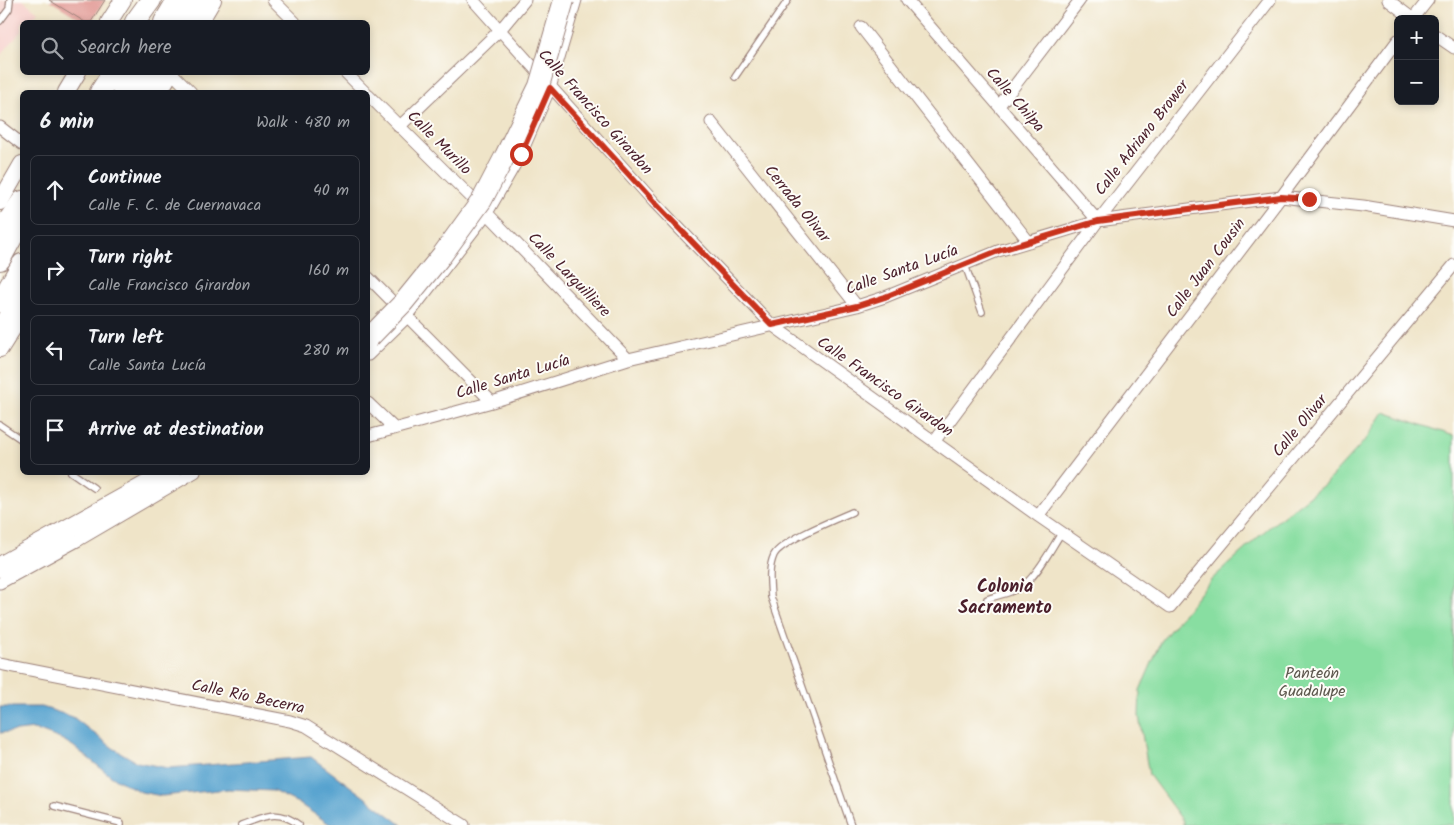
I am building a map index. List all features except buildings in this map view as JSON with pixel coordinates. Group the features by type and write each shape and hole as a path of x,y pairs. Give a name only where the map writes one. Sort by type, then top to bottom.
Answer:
{"highway":[{"path":"137,20 152,0"},
{"path":"144,20 152,0"},
{"path":"144,20 159,0"},
{"path":"165,20 178,0"},
{"path":"184,20 196,0"},
{"path":"370,337 403,303 442,255 482,200 539,86 564,0"},
{"path":"90,90 98,75"},
{"path":"101,90 111,75"},
{"path":"109,90 117,75"},
{"path":"124,90 133,75"},
{"path":"142,90 151,75"},
{"path":"0,232 20,204"},
{"path":"0,245 20,215"},
{"path":"0,250 20,216"},
{"path":"0,262 20,224"},
{"path":"0,262 20,230"},
{"path":"0,277 20,242"},
{"path":"0,302 20,267"},
{"path":"0,331 20,296"},
{"path":"0,567 166,475"}],"main road":[{"path":"110,20 123,0"},
{"path":"201,20 213,0"},
{"path":"67,90 76,75"},
{"path":"160,90 169,75"},
{"path":"0,202 20,167"},
{"path":"0,349 20,317"}],"street":[{"path":"273,0 293,20"},
{"name":"Calle Francisco Girardon","path":"473,0 654,202 772,325 1038,516 1170,607"},
{"path":"399,127 500,30 525,0"},
{"path":"370,353 406,318 487,213 521,154 550,88 576,0"},
{"name":"Calle Chilpa","path":"907,0 1098,221"},
{"path":"999,106 1080,0"},
{"name":"Calle Adriano Brower","path":"934,442 1098,221 1270,0"},
{"path":"1388,0 1408,15"},
{"path":"1416,15 1428,0"},
{"path":"861,27 1029,242"},
{"path":"1439,38 1454,48"},
{"name":"Calle Juan Cousin","path":"1038,516 1394,45"},
{"path":"174,75 189,90"},
{"name":"Calle Murillo","path":"348,75 362,90"},
{"name":"Calle Murillo","path":"370,98 487,213"},
{"name":"Cerrada Olivar","path":"711,122 857,306"},
{"path":"0,127 20,142"},
{"name":"Calle Santa Lucía","path":"370,435 492,402 628,359 857,306 885,297 998,251 1098,221 1281,197 1363,206 1454,221"},
{"name":"Calle Larguilliere","path":"487,213 628,359"},
{"name":"Calle Olivar","path":"1170,607 1454,265"},
{"path":"370,279 406,318 492,402"},
{"path":"370,405 394,428"},
{"path":"0,583 191,475"},
{"name":"Calle Río Becerra","path":"0,664 290,721 306,726 464,825"},
{"path":"443,812 449,825"}],"lane":[{"path":"0,21 9,9 10,0"},
{"path":"735,77 788,0"},
{"path":"965,265 982,312"},
{"path":"0,425 20,439"},
{"path":"75,475 94,488"},
{"path":"851,825 771,597 769,576 775,554 793,540 852,512"},
{"path":"987,599 1026,584 1062,532"},
{"path":"54,806 128,825"},
{"path":"240,825 272,814 286,816 299,825"}],"shaded area":[{"path":"0,0 23,0 38,12 31,20 20,20 20,32 0,56"}],"green space":[{"name":"Panteón Guadalupe","path":"1384,412 1454,436 1454,825 1183,825 1183,821 1149,775 1139,716 1140,690 1162,640 1211,580 1267,529 1326,483 1368,437"}],"water":[{"path":"0,707 42,707 73,717 113,748 137,762 168,768 311,757 402,825 331,825 298,803 273,791 228,789 162,796 141,792 112,777 63,740 34,729 0,733"}],"district":[{"name":"Colonia Sacramento","path":"1005,597"}],"route":[{"path":"521,154 550,88 654,202 772,325 857,306 885,297 998,251 1098,221 1281,197 1309,199"}]}
